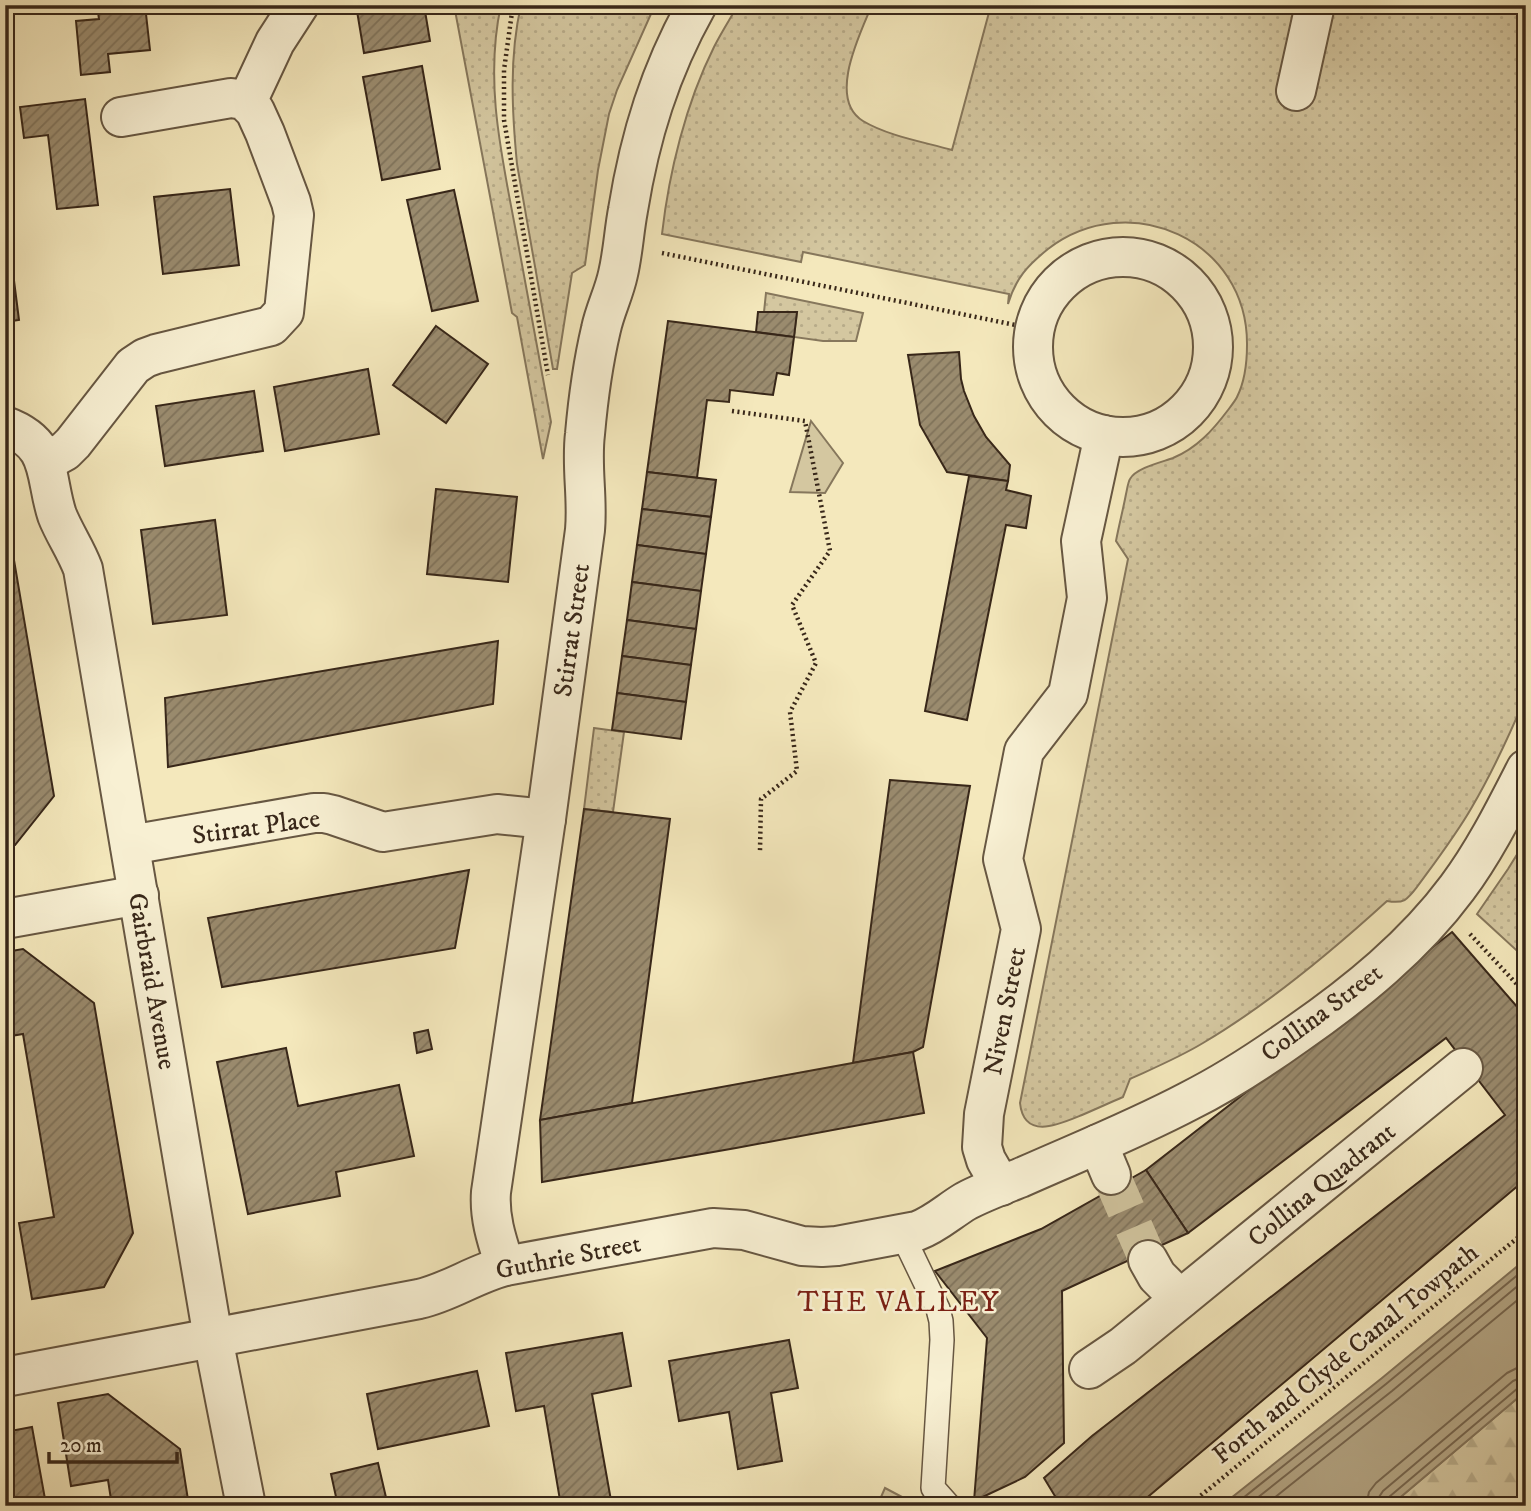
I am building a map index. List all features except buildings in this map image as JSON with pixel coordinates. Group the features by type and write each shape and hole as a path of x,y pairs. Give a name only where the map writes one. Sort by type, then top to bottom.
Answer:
{"street":[{"path":"247,102 275,42 299,5"},
{"name":"Stirrat Street","path":"505,1266 492,1222 491,1192 546,819 586,517 584,446 587,418 601,330 618,276 633,186 652,106 675,46 697,5"},
{"path":"1296,91 1315,5"},
{"path":"5,426 20,432 46,462 65,452 139,361 156,354 271,326 284,312 294,215 255,111 244,100 231,98 121,117"},
{"path":"1114,257 1144,258 1165,267 1184,280 1203,304 1213,333 1213,356 1202,392 1188,410 1170,425 1126,438 1104,435 1070,421 1046,394 1033,360 1035,329 1038,316 1052,291 1062,280 1086,264 1114,257"},
{"name":"Niven Street","path":"1001,1186 986,1160 982,1139 984,1114 1021,929 1003,859 1024,751 1068,694 1087,598 1081,541 1104,435"},
{"name":"Gairbraid Avenue","path":"46,462 58,518 83,569 213,1338 246,1506"},
{"name":"Collina Street","path":"1040,1169 1105,1159 1189,1101 1228,1080 1282,1045 1376,974 1444,905 1490,837 1526,769"},
{"name":"Stirrat Place","path":"130,845 314,813 333,815 383,832 497,814 546,819"},
{"path":"5,919 139,895"},
{"name":"Collina Quadrant","path":"1089,1369 1123,1346 1463,1068"},
{"name":"Guthrie Street","path":"5,1377 434,1296 475,1276 505,1266 713,1228 744,1230 802,1245 821,1247 917,1231 933,1224 969,1200 1040,1169"},
{"path":"1148,1260 1157,1276 1180,1299"}],"lane":[{"path":"902,1234 938,1309 941,1321 933,1488 949,1506"}],"path":[{"path":"513,5 504,69 504,120 548,380"},
{"path":"623,245 1035,329"},
{"path":"732,411 805,421 830,551 792,605 816,663 790,712 797,771 761,799 760,851"},
{"path":"1444,905 1526,994"},
{"name":"Forth and Clyde Canal Towpath","path":"1188,1506 1526,1231"}],"green space":[{"path":"454,5 501,5 494,62 497,119 505,176 551,422 543,459 517,317 512,313"},
{"path":"521,5 655,5 609,114 585,265 572,273 557,369 553,369 517,164 513,84"},
{"path":"738,5 872,5 854,49 847,82 848,98 853,111 863,121 884,131 952,150 991,5 1526,5 1526,696 1472,807 1446,848 1408,898 1397,902 1387,901 1298,977 1228,1028 1185,1053 1130,1079 1123,1097 1054,1125 1044,1127 1028,1122 1020,1103 1128,559 1116,541 1128,486 1133,475 1182,454 1197,444 1235,400 1242,385 1247,358 1242,308 1228,277 1206,252 1178,234 1147,224 1113,223 1080,231 1048,249 1023,273 1008,304 1009,294 803,252 801,262 662,234 674,162 687,114 714,47"},
{"path":"766,293 863,313 856,341 823,341 794,337 797,312 764,312"},
{"path":"811,421 843,463 825,493 790,492"},
{"path":"594,728 624,732 613,812 584,809"},
{"path":"1526,840 1526,959 1477,914"},
{"path":"1526,1391 1526,1506 1390,1506"},
{"path":"885,1488 919,1506 877,1506"}],"water":[{"path":"1526,1259 1526,1391 1390,1506 1221,1506 1382,1378"}],"tunnel":[{"path":"1111,1175 1148,1260"}],"district":[{"name":"THE VALLEY","path":"899,1301"}]}
